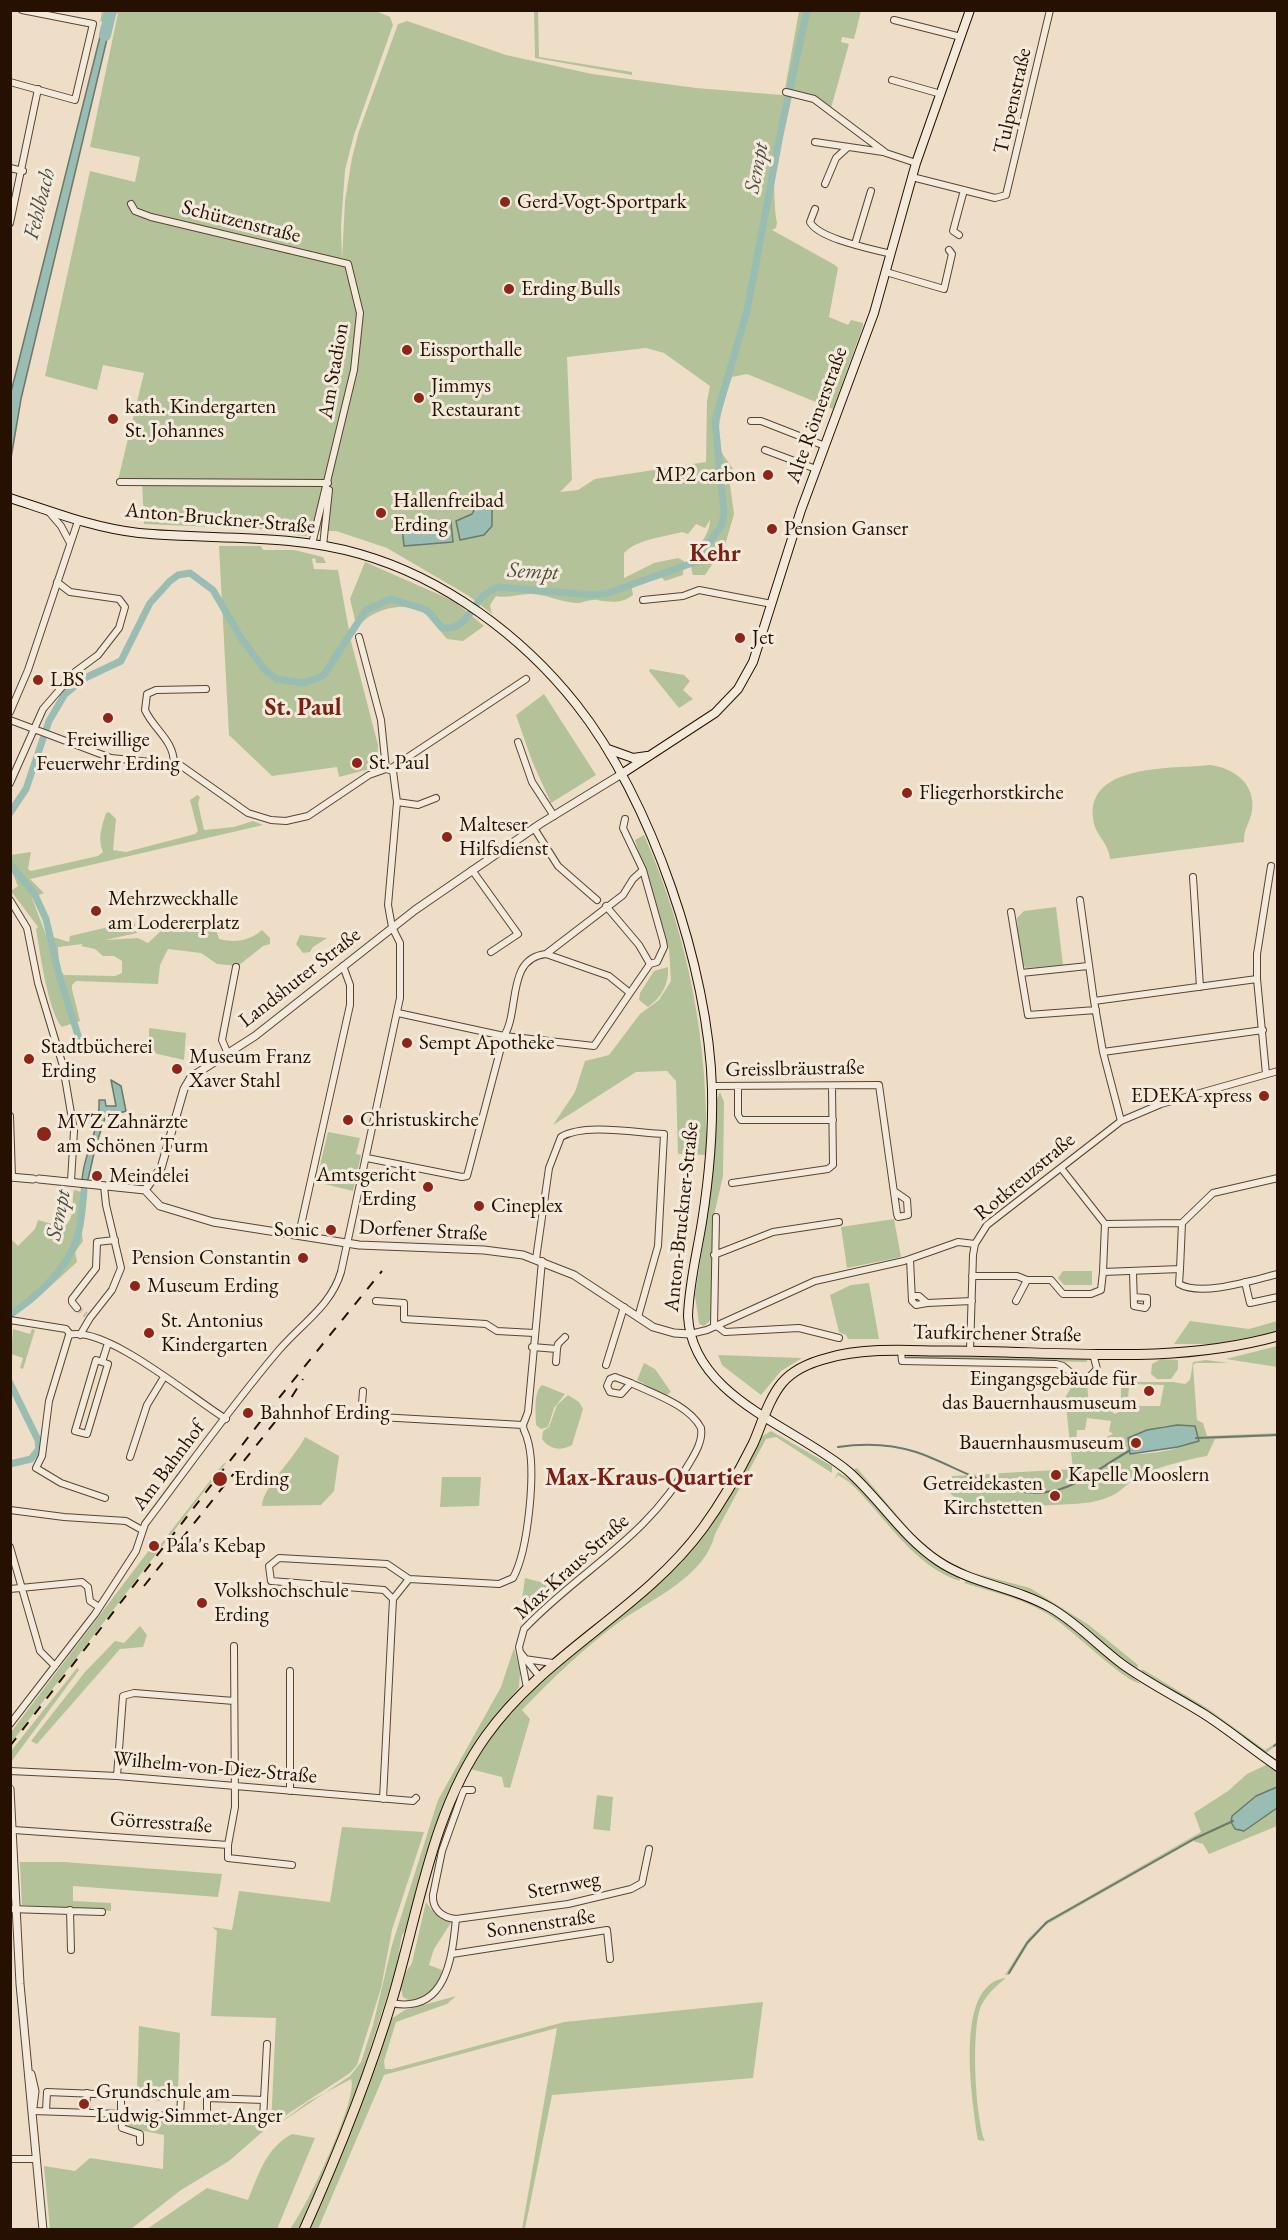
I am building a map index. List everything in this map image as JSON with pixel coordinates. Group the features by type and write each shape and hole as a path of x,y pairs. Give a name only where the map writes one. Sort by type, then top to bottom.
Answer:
{"main road":[{"name":"Alte Römerstraße","path":"620,775 707,719 736,692 753,662 816,469 874,313 916,163 970,10"},
{"name":"Anton-Bruckner-Straße","path":"10,498 78,520 140,533 250,537 340,549 396,567 465,604 511,638 545,669 577,706 606,748 660,857 685,930 698,984 709,1049 712,1086 709,1170 688,1316 690,1334 701,1361 710,1373 737,1397 847,1470 905,1533 936,1560 969,1577 1018,1592 1050,1607 1122,1664 1210,1718 1278,1767"},
{"path":"606,748 616,754 633,758 650,755"},
{"name":"Taufkirchener Straße","path":"304,2229 352,2114 392,2003 437,1839 459,1781 486,1736 527,1688 553,1663 639,1594 690,1545 728,1492 781,1385 810,1364 850,1353 970,1351 1152,1355 1202,1352 1245,1345 1278,1336"}],"street":[{"path":"10,81 75,99 93,24 22,10"},
{"name":"Tulpenstraße","path":"964,190 995,198 1004,197 1009,190 1050,10"},
{"path":"894,20 961,37"},
{"path":"892,80 941,94"},
{"path":"10,223 23,171 38,90"},
{"path":"786,92 817,101 886,153"},
{"path":"815,142 886,153 916,163"},
{"path":"825,184 836,158 849,147"},
{"path":"10,168 23,171"},
{"path":"912,177 964,190 953,231 959,235"},
{"path":"855,244 871,191"},
{"name":"Schützenstraße","path":"131,204 135,211 151,217 348,264"},
{"path":"815,209 810,222 812,226 832,237 891,255"},
{"path":"942,297 952,254 949,250"},
{"name":"Am Stadion","path":"312,544 354,370 360,325 353,276 348,264"},
{"path":"886,272 944,289"},
{"path":"751,421 761,421 825,446"},
{"path":"765,450 816,469"},
{"path":"120,482 328,483"},
{"name":"Am Stadion","path":"324,546 329,503 328,483"},
{"path":"48,510 61,526 70,543"},
{"path":"10,712 28,670 78,520"},
{"path":"325,531 333,544 340,549"},
{"path":"10,783 43,710 75,672 98,655 119,628 125,611 123,602 118,599 70,592 57,582"},
{"path":"643,600 683,596 699,590 772,604"},
{"path":"359,637 381,720 388,769 395,776 397,802 388,900 392,927"},
{"path":"10,720 111,758 174,764 196,774 248,813 271,820 286,821 309,816 322,809 353,783 388,769 526,679"},
{"path":"174,764 173,749 148,717 145,703 150,691 206,689"},
{"path":"518,742 532,782 554,816"},
{"name":"Landshuter Straße","path":"145,1190 161,1168 189,1080 255,1036 392,927 472,870 534,828 620,775"},
{"path":"397,802 418,805 436,798"},
{"path":"398,1013 504,1036 594,1046 650,963 657,962 664,947 643,870 624,828 625,819"},
{"path":"534,828 558,866 597,900"},
{"path":"1266,1074 1257,979 1257,954 1271,866"},
{"path":"472,870 518,934 491,952"},
{"path":"367,1158 462,1177 467,1176 504,1036 509,1028 519,971 532,958 546,954 605,907 624,895 633,879 643,870"},
{"path":"1193,877 1200,987"},
{"path":"10,900 27,928 39,983 63,1066 74,1131 74,1182"},
{"path":"1080,900 1095,1010 1121,1121"},
{"path":"605,907 639,945 650,963"},
{"path":"1011,912 1028,1015 1095,1010"},
{"name":"Am Bahnhof","path":"10,1724 99,1607 136,1551 142,1530 280,1349 327,1302 338,1281 398,1013 402,961 400,943 392,927"},
{"path":"546,954 609,976 630,993"},
{"path":"299,1234 350,1005 350,985 343,966"},
{"path":"1021,973 1088,966"},
{"path":"228,1054 222,1040 236,967"},
{"path":"1094,1001 1257,979"},
{"path":"1103,1052 1263,1030"},
{"name":"Rotkreuzstraße","path":"690,1334 716,1327 815,1281 910,1259 958,1242 975,1244 987,1225 1121,1121 1161,1104 1278,1071"},
{"name":"Greisslbräustraße","path":"712,1086 880,1087 894,1191"},
{"path":"738,1087 738,1115 741,1120 832,1120"},
{"path":"732,1183 828,1169 833,1166 832,1087"},
{"path":"10,1116 11,1177 145,1190"},
{"path":"393,1599 384,1590 271,1581 269,1566 279,1558 387,1564 409,1579 499,1584 513,1578 518,1568 531,1510 532,1486 528,1439 522,1425 528,1412 539,1260 549,1168 561,1137 569,1133 636,1130 664,1134 658,1246 638,1317"},
{"path":"972,1276 1017,1276 1027,1280 1051,1280 1063,1294 1090,1294 1101,1290 1105,1224 1061,1168"},
{"path":"1105,1224 1182,1222 1213,1193 1278,1178"},
{"path":"80,1335 88,1316 118,1278 121,1261 106,1205 104,1186"},
{"name":"Dorfener Straße","path":"145,1190 160,1206 190,1217 347,1244 507,1252 539,1260 574,1275 658,1329 690,1334"},
{"path":"716,1217 714,1255 716,1327 725,1332 799,1328 839,1338"},
{"path":"714,1255 773,1232 839,1222"},
{"path":"1182,1222 1179,1284 1185,1287 1218,1287 1278,1274"},
{"path":"77,1308 72,1299 96,1268 97,1242 115,1240"},
{"path":"970,1351 975,1244"},
{"path":"910,1259 912,1296 916,1305 972,1301"},
{"path":"1103,1272 1180,1269"},
{"path":"1133,1272 1134,1297"},
{"path":"1016,1300 1027,1280"},
{"path":"1245,1282 1250,1304 1278,1297"},
{"path":"376,1301 404,1303 404,1319 486,1324 497,1330 534,1333"},
{"path":"606,1365 624,1307"},
{"path":"10,1320 66,1329 70,1334 108,1343 131,1353 226,1419"},
{"path":"70,1334 49,1401 42,1456 36,1468 61,1483 105,1498"},
{"path":"556,1362 558,1344 564,1337"},
{"path":"102,1362 108,1343"},
{"path":"532,1347 557,1349"},
{"name":"Taufkirchener Straße","path":"901,1351 902,1361 1056,1364 1063,1366 1076,1377 1089,1377 1097,1369 1093,1354"},
{"path":"96,1360 102,1362 108,1364 87,1434 75,1431 96,1360"},
{"path":"130,1457 147,1405 164,1377"},
{"name":"Max-Kraus-Straße","path":"527,1688 519,1652 519,1641 524,1629 646,1523 672,1491 698,1446 702,1433 699,1423 672,1403 631,1383"},
{"path":"363,1391 361,1416 522,1425"},
{"path":"10,1510 64,1517 126,1521 142,1530"},
{"path":"10,1546 40,1650 55,1666"},
{"path":"383,1798 393,1599 409,1579"},
{"path":"10,1589 22,1586 82,1582 87,1587 90,1601 99,1607"},
{"path":"228,1845 234,1819 235,1786 234,1646"},
{"name":"Max-Kraus-Straße","path":"519,1652 539,1676"},
{"path":"524,1659 553,1663"},
{"path":"290,1671 290,1791"},
{"path":"117,1776 123,1696 134,1693 234,1701"},
{"name":"Am Bahnhof","path":"10,1718 18,1712"},
{"name":"Wilhelm-von-Diez-Straße","path":"10,1771 117,1776 413,1801 416,1798"},
{"path":"10,1789 14,1830 14,1908 43,2229"},
{"path":"392,2003 412,2005 433,1996 441,1983 452,1954 456,1919 438,1911 434,1906 433,1895 442,1851 453,1816 464,1790 472,1790"},
{"name":"Görresstraße","path":"14,1830 228,1845 228,1858 291,1865"},
{"name":"Sternweg","path":"456,1919 552,1906 631,1889 642,1883 648,1849"},
{"path":"14,1908 102,1912"},
{"path":"70,1910 71,1950"},
{"name":"Sonnenstraße","path":"452,1954 607,1930 610,1959"},
{"path":"33,2109 263,2120 267,2044"},
{"path":"46,2111 47,2092 87,2093 181,2097 180,2116"},
{"path":"86,2113 87,2093"},
{"path":"121,2095 122,2128 140,2134 140,2142"},
{"path":"207,2117 207,2098 264,2100"},
{"path":"10,2159 36,2159"}],"green space":[{"path":"374,10 390,17 393,25 354,135 345,170 341,226 342,260 345,201 352,158 359,131 398,24 407,21 506,55 592,74 696,88 793,96 783,111 780,122 774,183 777,223 776,228 772,230 838,268 829,317 848,325 851,320 863,323 833,409 747,374 732,377 719,425 722,453 733,469 729,478 734,514 725,545 705,575 693,575 691,567 692,560 709,528 710,520 705,528 696,524 688,534 682,532 651,539 629,548 624,553 624,578 654,563 678,558 684,561 683,575 665,581 657,572 631,583 633,595 620,601 592,600 579,603 533,594 496,596 490,605 492,614 469,596 387,548 336,531 311,531 306,536 295,535 307,531 144,524 142,481 118,480 144,373 103,365 97,390 45,376 90,171 135,182 140,157 90,147 118,13 100,22 102,11","holes":["646,348 664,353 710,386 707,401 706,462 595,479 578,490 560,492 572,480 567,357"]},
{"path":"534,11 538,11 539,57 632,72 632,75 535,58"},
{"path":"799,11 861,11 854,39 842,37 841,42 849,44 831,108 814,96 785,89"},
{"path":"219,546 261,546 263,550 294,550 323,557 326,563 316,563 315,558 312,559 314,569 338,570 351,641 378,745 377,767 339,777 337,767 272,776 229,735"},
{"path":"365,562 454,601 484,626 463,641 447,639 425,614 407,607 398,607 370,616 357,628 350,599"},
{"path":"650,669 684,675 690,681 683,690 693,699 679,708 649,671"},
{"path":"544,694 596,775 551,803 532,761 516,715"},
{"path":"1210,765 1235,774 1247,785 1252,801 1252,811 1244,842 1110,859 1107,847 1096,830 1093,818 1095,800 1104,787 1118,778 1136,772"},
{"path":"197,795 200,797 198,803 204,830 234,827 253,821 263,825 30,879 44,893 32,898 46,935 69,942 70,936 134,921 137,933 105,940 138,938 148,943 161,931 199,918 208,919 215,926 219,939 242,940 262,930 270,938 270,944 263,946 238,966 217,964 201,953 168,949 160,965 158,984 76,981 72,989 80,1021 62,1027 53,1009 42,966 36,929 38,927 11,891 18,886 11,870 11,855 31,852 28,869 31,871 98,856 103,852 100,842 101,832 106,813 109,812 116,819 113,850 126,852 195,834 198,831 190,800","holes":["83,944 81,946 95,949 103,956 114,956 122,961 122,973 115,976 64,975 59,968 58,947"]},
{"path":"644,835 673,913 693,992 704,1073 706,1155 678,1154 676,1081 667,1071 636,1072 553,1125 575,1092 585,1061 609,1055 640,1014 659,1000 671,981 669,949 635,840"},
{"path":"1056,907 1063,965 1026,968 1020,961 1017,918 1024,911"},
{"path":"300,935 327,938 313,947 310,952 303,953 296,944"},
{"path":"668,967 664,990 648,1007 639,1000 640,993 654,971"},
{"path":"149,1028 186,1033 184,1060 149,1052"},
{"path":"720,1092 724,1102 723,1176 712,1224 712,1319 704,1326 699,1324 695,1295 711,1192 717,1099"},
{"path":"328,1132 360,1138 356,1154 361,1155 353,1191 316,1182"},
{"path":"74,1190 82,1192 79,1216 83,1241 75,1252 77,1262 32,1303 11,1317 12,1240 18,1246 35,1229 38,1220 63,1227 67,1224 70,1220"},
{"path":"894,1219 901,1257 847,1268 841,1227"},
{"path":"1063,1271 1092,1271 1092,1285 1064,1285 1058,1278"},
{"path":"869,1283 879,1339 848,1339 846,1335 839,1332 830,1295 851,1285"},
{"path":"1190,1321 1249,1329 1277,1321 1277,1332 1212,1344 1174,1344"},
{"path":"13,1329 30,1334 32,1329 35,1330 23,1369 20,1368 23,1358 11,1354"},
{"path":"1277,1346 1277,1367 1226,1359"},
{"path":"718,1355 802,1358 781,1371 761,1395 722,1365"},
{"path":"907,1356 1087,1357 1087,1362 907,1359"},
{"path":"1161,1359 1178,1360 1178,1369 1171,1379 1157,1379 1151,1374 1152,1364"},
{"path":"1206,1360 1229,1363 1196,1363 1193,1365 1197,1420 1203,1423 1207,1436 1277,1433 1277,1436 1215,1439 1207,1456 1190,1459 1141,1475 1115,1494 1087,1503 1015,1508 979,1507 947,1491 952,1476 1073,1469 1065,1398 1074,1382 1087,1382 1089,1406 1110,1405 1114,1414 1135,1406 1160,1406 1164,1385 1129,1384 1128,1402 1114,1404 1114,1401 1121,1401 1121,1384 1092,1382 1185,1384 1190,1380 1193,1362","holes":["1087,1418 1111,1421 1109,1431 1113,1434 1104,1438 1104,1444 1092,1447 1076,1446 1077,1430 1085,1430","1163,1426 1195,1426 1199,1438 1177,1448 1130,1454"]},
{"path":"644,1363 655,1369 671,1392 665,1396 637,1380"},
{"path":"542,1385 565,1394 554,1408 548,1427 541,1429 536,1425 536,1404 537,1393"},
{"path":"568,1395 579,1402 583,1409 572,1445 556,1448 542,1439 543,1431 549,1427 557,1405"},
{"path":"771,1431 832,1466 832,1473 776,1437 766,1439 715,1534 710,1549 701,1562 677,1584 622,1620 596,1641 522,1710 530,1719 510,1788 504,1787 502,1777 470,1769 499,1726 544,1678 691,1550 726,1504 761,1437"},
{"path":"305,1437 339,1456 334,1491 321,1505 262,1506 267,1491"},
{"path":"226,1463 11,1743 11,1732 150,1549 154,1552"},
{"path":"857,1468 914,1535 940,1557 967,1570 950,1564 922,1545 853,1470"},
{"path":"838,1472 857,1484 959,1577 960,1581 943,1574 913,1552 849,1482 838,1475 834,1480"},
{"path":"442,1477 481,1477 479,1506 440,1507"},
{"path":"974,1573 1030,1588 1089,1625 1138,1665 1137,1669 1045,1600"},
{"path":"525,1578 556,1589 519,1620"},
{"path":"966,1580 1024,1598 1056,1615 1141,1684 1109,1664 1046,1613 1016,1599 964,1583"},
{"path":"140,1626 147,1635 143,1647 120,1649 37,1744 31,1741 85,1672 115,1641 124,1643"},
{"path":"514,1648 520,1672 519,1687 470,1753 407,1929 402,1935 396,1968 357,2090 300,2229 290,2229 318,2179 339,2130 347,2108 351,2079 324,2093 350,2076 361,2062 373,2025 392,1945 438,1800 501,1687"},
{"path":"77,1668 79,1670 11,1762 11,1751"},
{"path":"1142,1669 1207,1708 1265,1750 1277,1742 1277,1745 1265,1754 1142,1673"},
{"path":"1268,1764 1277,1770 1277,1787 1249,1801 1244,1831 1277,1808 1277,1826 1209,1854 1203,1844 1193,1841 1044,1926 1029,1943 1009,1975 1005,1975 1028,1939 1046,1921 1201,1832 1194,1813 1228,1791 1247,1774"},
{"path":"597,1795 613,1797 610,1831 593,1829"},
{"path":"342,1827 424,1832 392,1930 381,1988 357,2065 350,2073 271,2125 276,2018 211,2016 217,1931 212,1927 232,1930 239,1891 330,1902"},
{"path":"20,1862 64,1862 222,1874 218,1897 73,1886 73,1901 111,1903 111,1911 22,1905"},
{"path":"426,1902 434,1913 452,1921 434,1949 429,1965 442,1970 438,1982 427,1995 410,2001 403,1997 401,1989 406,1972 412,1963"},
{"path":"1006,1978 986,1998 978,2017 975,2052 977,2094 985,2141 978,2140 970,2075 972,2022 978,2000 989,1985"},
{"path":"456,1996 447,2004 396,2022 384,2061 385,2069 564,2022 763,2002 753,2078 552,2095 525,2229 522,2229 557,2028 384,2075 318,2229 308,2230 391,2019 405,2010"},
{"path":"139,2026 180,2033 178,2090 137,2089"},
{"path":"324,2093 277,2125 308,2102"},
{"path":"126,2116 264,2122 268,2127 229,2161 181,2190 131,2229 50,2229 44,2166 75,2171 90,2158 163,2169 164,2135 125,2127"},
{"path":"292,2134 315,2138 277,2229 147,2229 207,2188 248,2200 264,2162 276,2146"}],"water":[{"path":"112,18 21,399 11,458 11,392 104,21"},
{"path":"477,504 492,507 492,526 484,535 460,540 456,521 472,514"},
{"path":"451,522 453,542 404,546 402,527"},
{"path":"111,1080 121,1086 126,1111 105,1118 83,1201 83,1173 99,1113 99,1100 105,1100 106,1106 116,1106"},
{"path":"1177,1425 1195,1426 1199,1441 1178,1447 1130,1454 1128,1438 1147,1430"},
{"path":"1277,1787 1277,1808 1244,1831 1235,1829 1231,1822 1232,1816 1256,1796"}],"waterway":[{"name":"Fehlbach","path":"105,35 111,10"},
{"name":"Sempt","path":"10,813 26,789 49,721 65,694 85,678 121,661 150,603 178,575 190,573 213,590 241,638 265,670 277,679 303,683 323,676 366,610 391,599 427,610 442,628 452,628 465,619 481,598 498,587 592,595 608,593 695,562 722,525 724,512 715,421 747,311 780,135 807,10"},
{"name":"Sempt","path":"10,864 34,893 46,919 59,975 82,1048"},
{"name":"Sempt","path":"10,1315 45,1286 67,1260 81,1222 84,1191"},
{"name":"Sempt","path":"10,1383 38,1440 39,1449 31,1459 10,1464"},
{"path":"1196,1438 1278,1435"},
{"path":"838,1447 877,1445 907,1449 990,1484 1029,1493 1049,1492 1069,1486 1129,1451"},
{"path":"1274,1746 1278,1743"},
{"path":"1009,1973 1027,1943 1047,1922 1194,1839 1233,1821"}],"tunnel":[{"path":"77,1308 86,1315"}],"railway":[{"path":"10,1746 270,1409 382,1271"},
{"path":"144,1586 279,1417 303,1379"}],"place":[{"name":"Gerd-Vogt-Sportpark","path":"505,202"},
{"name":"Erding Bulls","path":"509,289"},
{"name":"Eissporthalle","path":"407,350"},
{"name":"Jimmys Restaurant","path":"419,398"},
{"name":"kath. Kindergarten St. Johannes","path":"113,419"},
{"name":"MP2 carbon","path":"768,475"},
{"name":"Hallenfreibad Erding","path":"381,513"},
{"name":"Pension Ganser","path":"772,529"},
{"name":"Jet","path":"740,638"},
{"name":"LBS","path":"38,680"},
{"name":"Freiwillige Feuerwehr Erding","path":"108,718"},
{"name":"St. Paul","path":"357,763"},
{"name":"Fliegerhorstkirche","path":"907,793"},
{"name":"Malteser Hilfsdienst","path":"447,837"},
{"name":"Mehrzweckhalle am Lodererplatz","path":"96,911"},
{"name":"Sempt Apotheke","path":"407,1043"},
{"name":"Stadtbücherei Erding","path":"29,1059"},
{"name":"Museum Franz Xaver Stahl","path":"177,1069"},
{"name":"EDEKA xpress","path":"1264,1096"},
{"name":"Christuskirche","path":"348,1120"},
{"name":"MVZ Zahnärzte am Schönen Turm","path":"44,1134"},
{"name":"Meindelei","path":"97,1176"},
{"name":"Amtsgericht Erding","path":"428,1187"},
{"name":"Cineplex","path":"479,1206"},
{"name":"Sonic","path":"331,1230"},
{"name":"Pension Constantin","path":"303,1258"},
{"name":"Museum Erding","path":"135,1286"},
{"name":"St. Antonius Kindergarten","path":"149,1333"},
{"name":"Eingangsgebäude für das Bauernhausmuseum","path":"1149,1391"},
{"name":"Bahnhof Erding","path":"248,1413"},
{"name":"Bauernhausmuseum","path":"1136,1443"},
{"name":"Kapelle Mooslern","path":"1056,1475"},
{"name":"Erding","path":"220,1479"},
{"name":"Getreidekasten Kirchstetten","path":"1055,1496"},
{"name":"Pala's Kebap","path":"154,1546"},
{"name":"Volkshochschule Erding","path":"202,1603"},
{"name":"Grundschule am Ludwig-Simmet-Anger","path":"84,2104"}],"district":[{"name":"Kehr","path":"715,554"},
{"name":"St. Paul","path":"303,708"},
{"name":"Max-Kraus-Quartier","path":"649,1478"}]}
